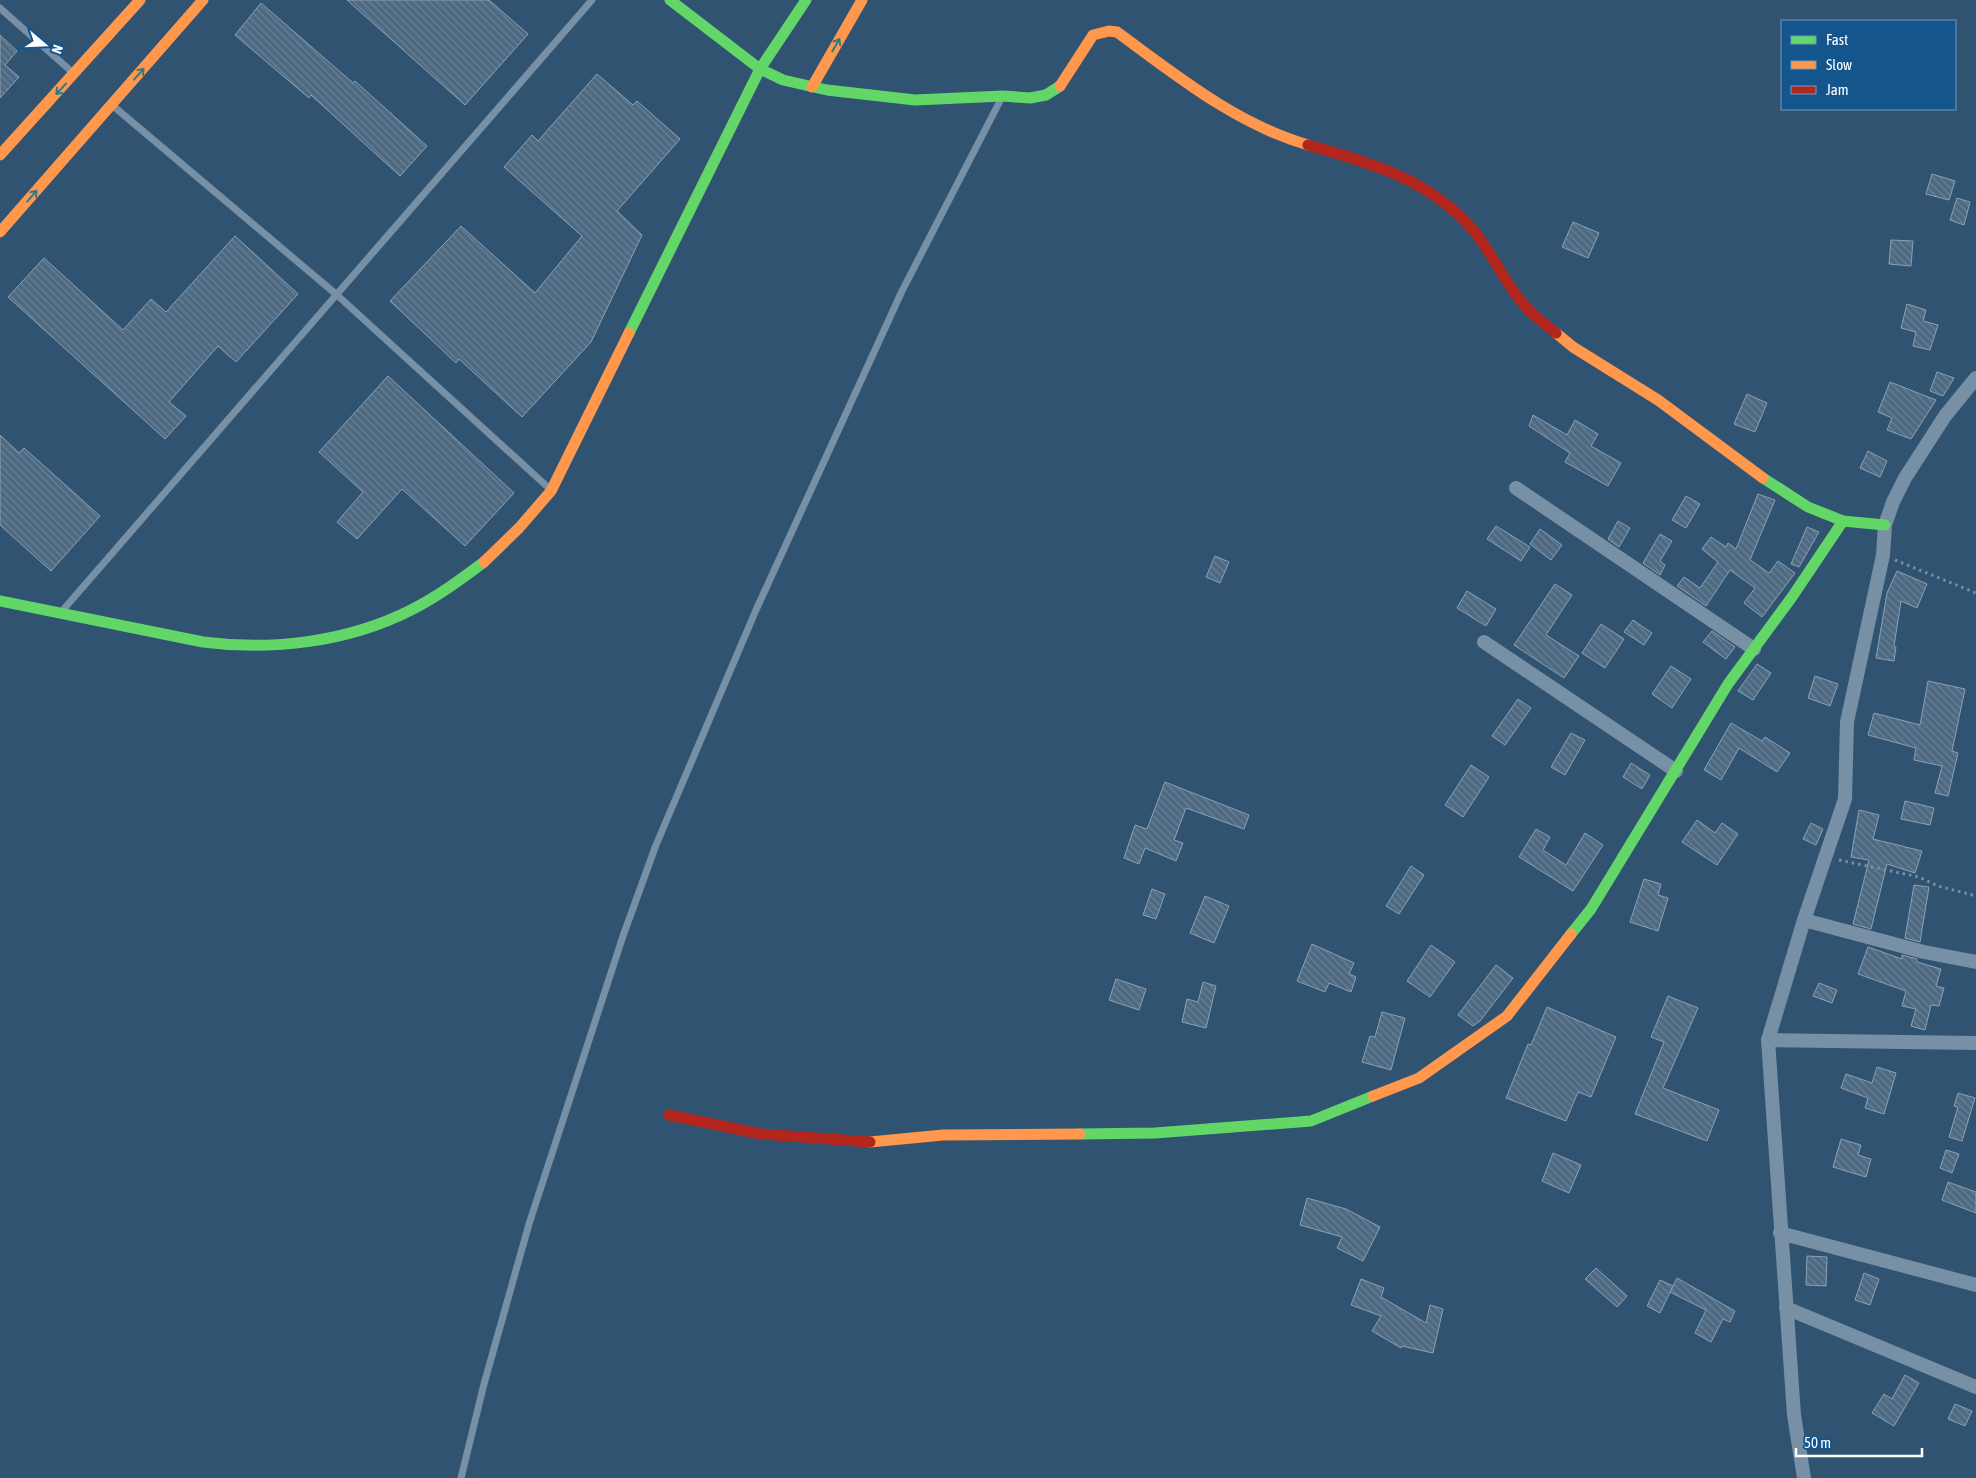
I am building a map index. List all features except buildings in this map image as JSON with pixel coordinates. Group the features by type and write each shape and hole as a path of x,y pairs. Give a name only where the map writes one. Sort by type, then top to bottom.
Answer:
{"street":[{"path":"0,155 140,0"},
{"path":"0,232 203,0"},
{"path":"670,0 760,69 783,80 812,87 915,100 1003,96 1030,98 1053,91 1059,87 1093,35 1109,31 1117,32 1207,97 1262,128 1299,142 1378,165 1402,175 1425,188 1465,221 1481,241 1518,297 1538,319 1573,347 1658,400 1776,488 1808,506 1843,521 1885,525"},
{"path":"0,601 188,639 226,645 263,646 301,643 338,636 374,626 409,612 450,588 502,548 528,521 551,491 760,69 806,0"},
{"path":"812,87 862,0"},
{"path":"1804,1478 1794,1415 1768,1040 1804,920 1844,799 1847,722 1884,555 1885,525 1893,502 1905,478 1946,416 1976,378"},
{"path":"1516,488 1754,648"},
{"path":"669,1115 761,1134 860,1143 943,1135 1155,1133 1311,1121 1419,1078 1507,1016 1591,909 1728,684 1843,521"},
{"path":"1484,642 1676,771"},
{"path":"1804,920 1924,952 1976,962"},
{"path":"1768,1040 1976,1043"},
{"path":"1780,1233 1976,1285"},
{"path":"1786,1308 1976,1387"}],"lane":[{"path":"61,612 592,0"},
{"path":"0,8 75,74"},
{"path":"461,1478 484,1384 529,1224 623,936 656,845 756,610 902,291 1003,96"},
{"path":"112,105 337,295 551,491"}],"path":[{"path":"1884,555 1976,593"},
{"path":"1825,858 1919,877 1938,886 1976,896"}],"traffic: fast":[{"path":"670,0 760,69 783,80 827,90 915,100 1003,96 1030,98 1046,95 1060,86"},
{"path":"629,333 760,69 806,0"},
{"path":"1763,478 1808,507 1843,521 1885,525"},
{"path":"1571,934 1591,909 1728,684 1792,597 1843,521"},
{"path":"0,601 203,642 229,645 283,644 336,637 387,621 430,600 484,562"},
{"path":"1080,1134 1155,1133 1311,1121 1373,1096"}],"traffic: slow":[{"path":"0,155 140,0"},
{"path":"0,232 203,0"},
{"path":"812,87 862,0"},
{"path":"1060,86 1093,35 1109,31 1117,32 1185,82 1232,112 1256,125 1308,145"},
{"path":"484,562 519,528 551,491 629,333"},
{"path":"1556,333 1573,347 1658,400 1763,478"},
{"path":"1373,1096 1419,1078 1507,1016 1571,934"},
{"path":"870,1142 943,1135 1080,1134"}],"traffic: jam":[{"path":"1308,145 1392,172 1430,193 1448,206 1473,229 1521,301 1535,316 1556,333"},
{"path":"669,1115 761,1134 870,1142"}]}
